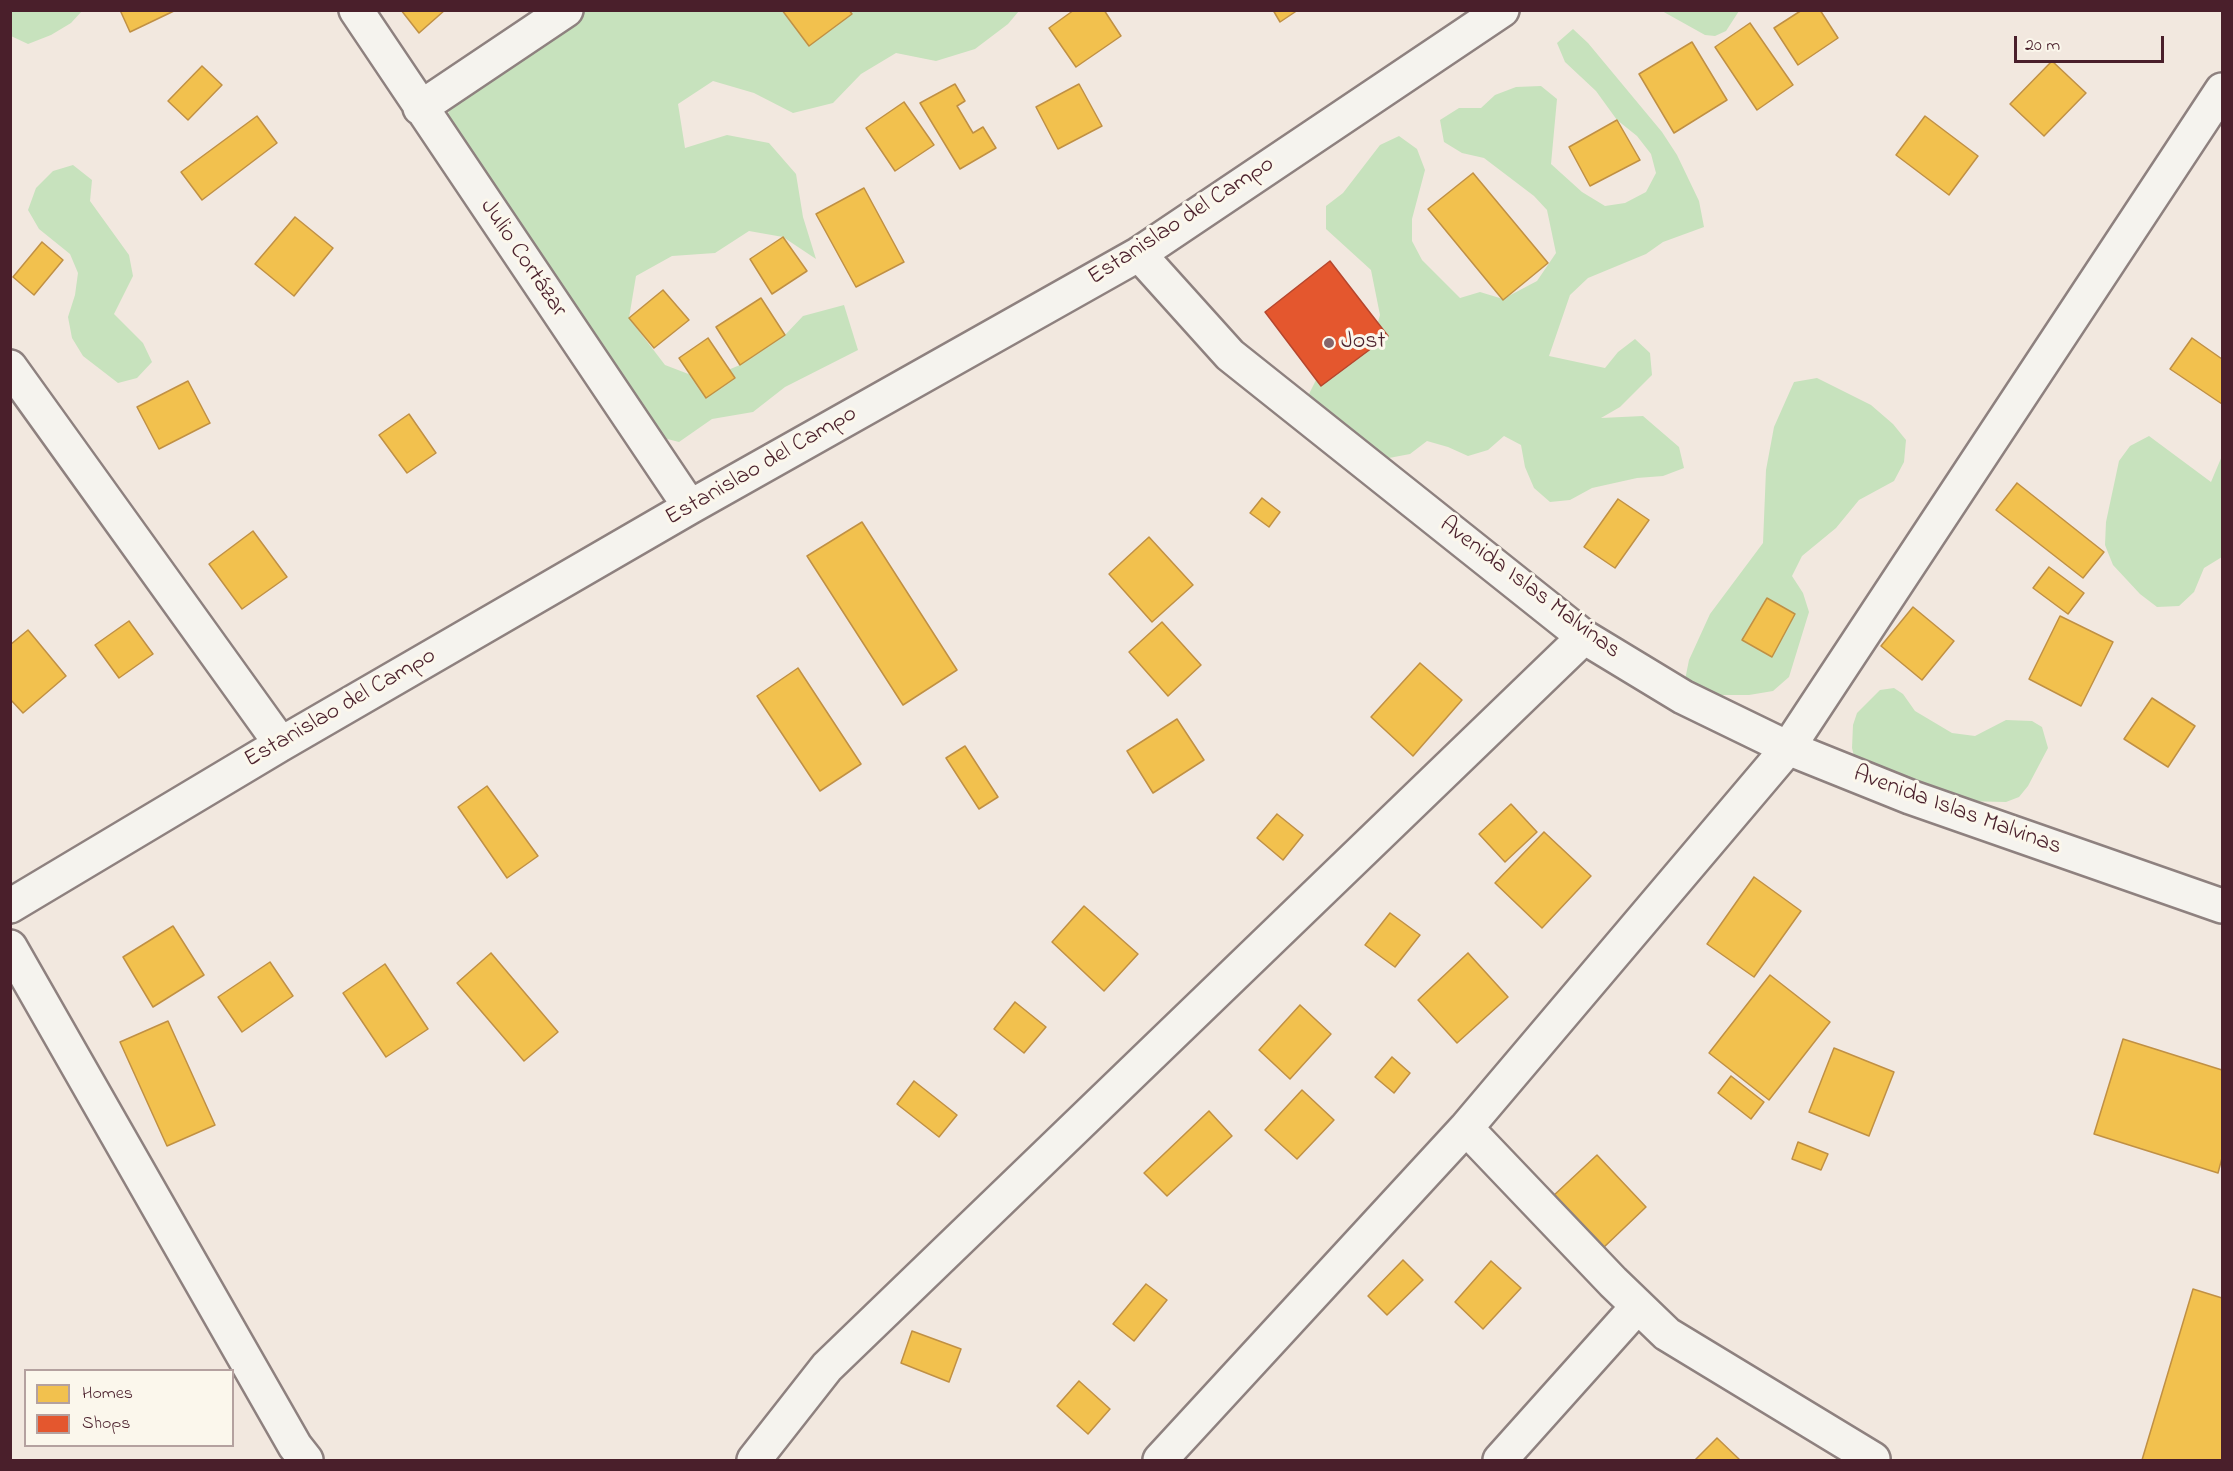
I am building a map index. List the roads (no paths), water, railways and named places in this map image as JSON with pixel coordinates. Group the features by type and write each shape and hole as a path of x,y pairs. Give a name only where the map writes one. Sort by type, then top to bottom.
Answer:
{"street":[{"name":"Julio Cortázar","path":"356,10 690,507"},
{"path":"420,108 566,10"},
{"name":"Estanislao del Campo","path":"10,906 280,744 690,507 1139,254 1502,10"},
{"path":"1160,1461 1466,1128 1788,748 2223,90"},
{"name":"Avenida Islas Malvinas","path":"1139,254 1230,355 1584,637 1683,697 1788,748 1910,797 2223,906"},
{"path":"10,367 280,744"},
{"path":"754,1461 826,1367 1584,637"},
{"path":"10,947 295,1446 306,1461"},
{"path":"1466,1128 1667,1334 1873,1459"},
{"path":"1500,1461 1638,1306"}],"place":[{"name":"Jost","path":"1329,343"}]}
